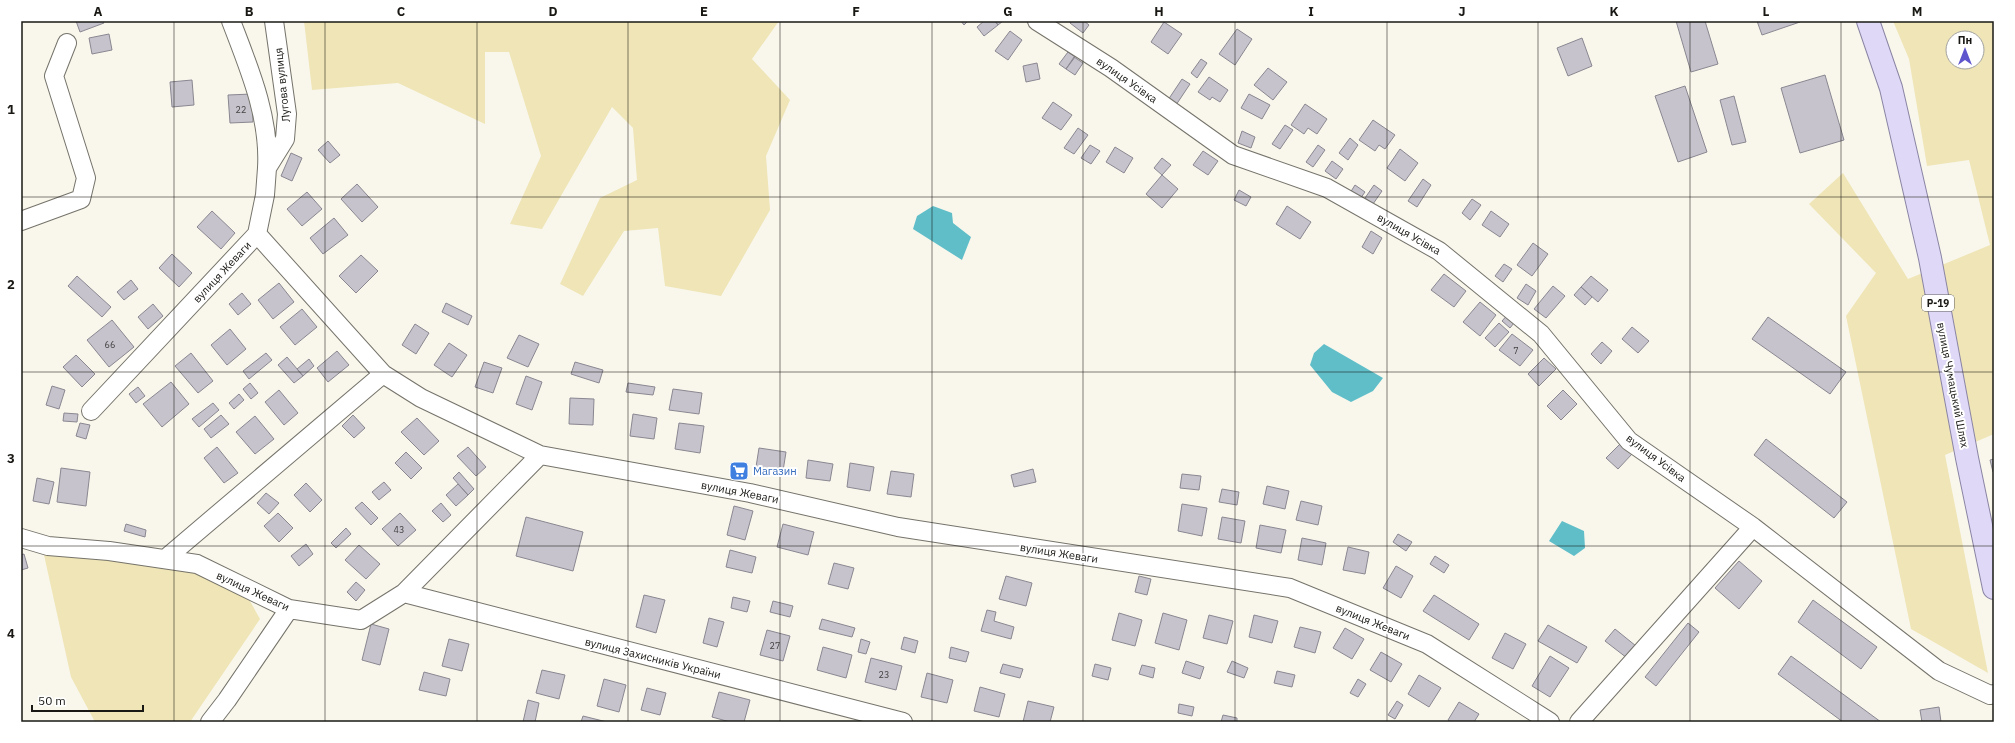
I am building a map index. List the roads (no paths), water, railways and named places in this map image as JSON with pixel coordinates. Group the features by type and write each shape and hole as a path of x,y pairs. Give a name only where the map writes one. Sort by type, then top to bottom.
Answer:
{"main road":[{"name":"вулиця Чумацький Шлях","path":"1868,21 1891,88 1928,250 1967,458 1994,588"}],"street":[{"name":"Лугова вулиця","path":"231,21 258,93 268,154 265,194 257,234"},
{"name":"Лугова вулиця","path":"267,168 285,139 287,114 274,21"},
{"name":"вулиця Усівка","path":"1037,21 1111,68 1233,155 1327,188 1439,250 1541,334 1629,441 1753,527 1939,671 1990,695 1994,694"},
{"path":"21,222 81,199 86,178 54,76 67,43"},
{"name":"вулиця Жеваги","path":"91,411 257,234 383,374 421,398 540,455 750,493 898,527 1290,588 1427,644 1550,722"},
{"path":"165,560 383,374"},
{"name":"вулиця Жеваги","path":"21,538 48,546 109,551 197,564 289,609 361,620 404,593 540,455"},
{"path":"1579,722 1753,527"},
{"name":"вулиця Захисників України","path":"404,593 903,722"},
{"path":"210,722 227,700 289,609"}],"water":[{"path":"933,206 952,213 953,223 971,237 962,260 913,229 917,216"},
{"path":"1324,344 1383,378 1373,391 1351,402 1332,392 1310,365 1314,353"},
{"path":"1562,521 1584,531 1585,548 1574,556 1549,541"}],"place":[{"name":"Магазин","path":"739,471"}]}
